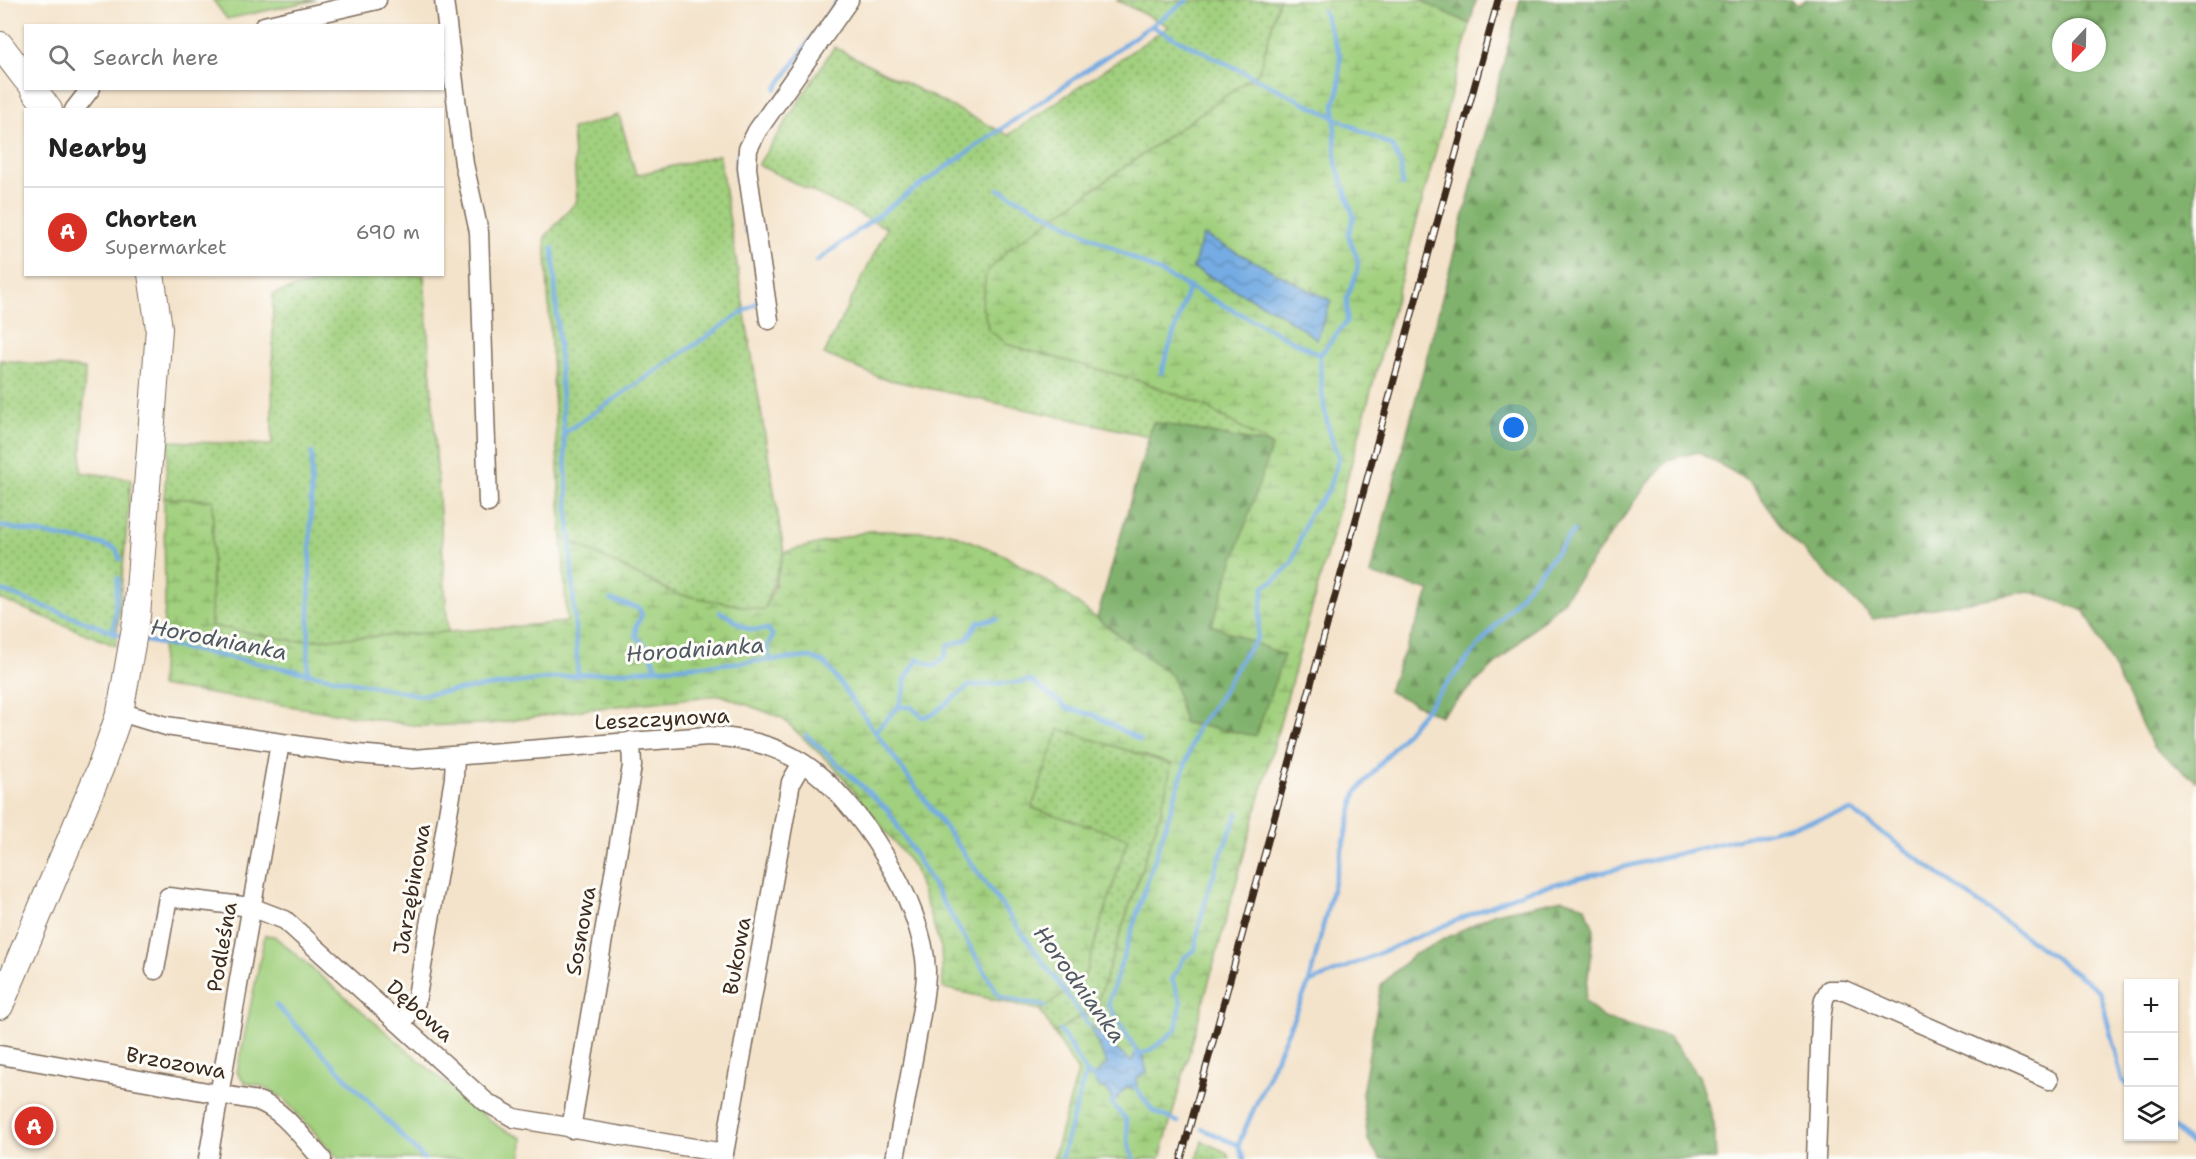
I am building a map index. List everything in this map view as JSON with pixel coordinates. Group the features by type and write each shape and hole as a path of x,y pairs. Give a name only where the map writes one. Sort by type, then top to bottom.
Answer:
{"street":[{"path":"273,24 377,0"},
{"path":"444,0 464,164 479,232 488,502"},
{"path":"769,320 747,168 748,150 758,131 849,0"},
{"path":"0,45 24,75"},
{"path":"34,90 48,108"},
{"path":"76,108 89,90"},
{"path":"0,1006 100,769 120,712 137,616 159,328 151,276"},
{"name":"Leszczynowa","path":"120,712 166,726 413,759 708,736 742,738 772,747 802,763 819,775 849,806 891,867 908,896 922,939 925,985 895,1159"},
{"name":"Sosnowa","path":"571,1129 632,766 631,741"},
{"name":"Podleśna","path":"208,1159 280,743"},
{"name":"Jarzębinowa","path":"402,1024 416,1002 454,778 455,757"},
{"name":"Bukowa","path":"724,1156 791,782 802,763"},
{"name":"Dębowa","path":"155,970 168,897 252,907 285,920 486,1102 514,1119 724,1156"},
{"path":"1815,1159 1821,1019 1824,999 1829,990 1844,990 2049,1080"},
{"name":"Brzozowa","path":"0,1056 219,1093 269,1105 322,1159"}],"green space":[{"path":"213,0 316,0 227,19"},
{"path":"1116,0 1279,0 1259,72 1009,249 1009,345 1141,381 1199,403 1273,445 1153,422 1149,436 881,378 824,354 887,228 758,165 834,47 1008,135 1169,26"},
{"path":"1279,0 1419,0 1470,24 1160,1159 1053,1159 1078,1072 1054,1033 1096,1007 1160,814 1172,764 1059,729 1032,808 1128,838 1083,981 1040,1010 943,988 941,948 914,867 836,769 782,718 721,695 589,709 490,724 419,726 160,686 165,604 164,498 213,500 211,626 294,641 567,622 562,537 676,594 764,610 773,591 784,552 869,531 948,532 1002,554 1056,587 1173,677 1184,723 1256,736 1284,655 1212,625 1272,445 1199,403 1141,381 1009,345 989,330 982,305 986,273 1009,249 1259,72"},
{"path":"1419,0 1476,0 1470,24"},
{"path":"1520,0 1790,0 1797,5 1807,0 2196,0 2196,781 2153,747 2085,611 2029,591 1873,619 1785,532 1751,482 1698,452 1668,460 1646,486 1562,602 1440,716 1388,691 1430,591 1370,574"},
{"path":"619,115 636,175 719,155 784,552 764,610 676,594 562,537 545,237 577,201 572,129"},
{"path":"338,276 424,276 448,632 294,641 211,626 213,500 164,498 169,441 272,445 273,294"},
{"path":"0,360 85,369 81,472 131,479 116,646 0,599"},
{"path":"1153,422 1273,445 1212,625 1285,655 1256,736 1184,723 1173,677 1097,618"},
{"path":"1059,728 1172,765 1160,814 1096,1007 1054,1033 1040,1010 1083,981 1032,808"},
{"path":"1563,899 1585,906 1594,929 1585,1001 1603,1018 1670,1038 1699,1076 1714,1123 1716,1159 1380,1159 1368,1140 1362,1094 1381,985 1413,955 1495,913"},
{"path":"265,935 274,936 476,1109 502,1129 522,1138 521,1159 339,1159 281,1096 261,1086 244,1082 237,1072"},
{"path":"1202,1141 1226,1152 1230,1159 1197,1159"}],"water":[{"path":"1203,235 1331,301 1317,339 1279,313 1193,268"},
{"path":"1087,1022 1132,1061 1136,1050 1142,1053 1147,1072 1137,1078 1137,1091 1127,1086 1112,1104 1110,1093 1097,1085 1093,1077 1107,1064"}],"waterway":[{"path":"776,89 838,0"},
{"path":"817,261 896,202 1188,0"},
{"path":"1137,1054 1108,1004 1197,728 1219,698 1241,659 1257,639 1264,586 1274,581 1292,563 1308,516 1328,491 1339,458 1324,407 1320,355 1347,321 1347,297 1357,272 1358,260 1348,235 1354,217 1336,163 1334,103 1339,91 1340,55 1323,11"},
{"path":"1151,26 1392,146 1401,165 1402,185"},
{"path":"741,147 737,179 747,233"},
{"path":"999,189 1320,355"},
{"path":"553,248 578,675"},
{"path":"1161,373 1189,286"},
{"path":"564,433 758,302 758,298"},
{"path":"308,674 312,453"},
{"path":"0,526 101,544 116,549 120,559"},
{"path":"1309,983 1356,793 1574,531"},
{"path":"113,634 118,578"},
{"name":"Horodnianka","path":"0,590 124,636"},
{"path":"610,600 639,608 642,615 636,626 636,636 649,649 656,668"},
{"path":"720,612 746,628 768,629 773,636 767,646 770,659"},
{"path":"898,707 905,690 905,680 918,659 935,666 945,657 948,645 966,640 978,622 997,619"},
{"name":"Horodnianka","path":"141,640 419,695 578,675 811,657 826,664 1089,1025"},
{"path":"875,732 898,707 911,707 923,717 932,715 969,686 1031,681 1067,708 1094,715 1140,740"},
{"path":"806,735 888,810 1000,997 1045,1006"},
{"path":"1238,1145 1309,983 1526,891 1852,811 2100,991 2124,1082"},
{"path":"1137,1055 1151,1050 1176,1030 1181,1002 1172,979 1184,958 1195,949 1212,879 1238,813"},
{"path":"276,1005 424,1159"},
{"path":"1060,1030 1086,1072 1098,1081"},
{"path":"1061,1159 1086,1072"},
{"name":"Horodnianka","path":"1135,1087 1153,1111 1178,1122"},
{"path":"1113,1099 1112,1104 1126,1119 1129,1146 1134,1159"},
{"name":"Horodnianka","path":"1202,1129 1238,1145 1244,1159"},
{"path":"2178,1132 2196,1149"}],"railway":[{"path":"1181,1159 1498,0"}],"place":[{"name":"Chorten","path":"34,1126"}]}
